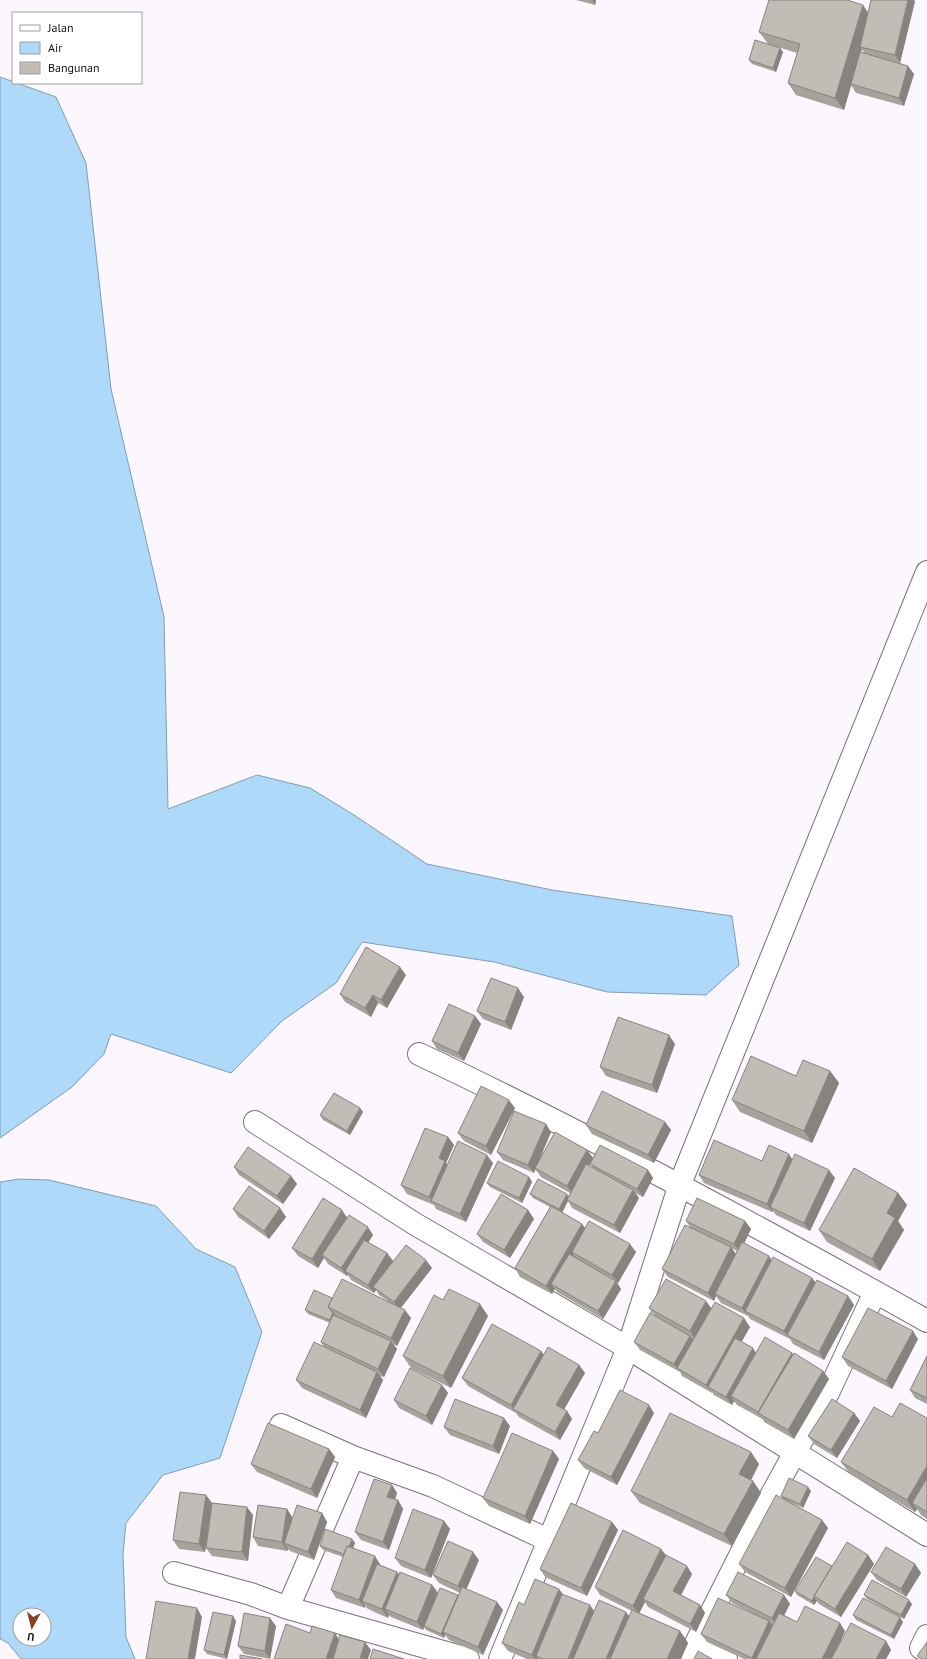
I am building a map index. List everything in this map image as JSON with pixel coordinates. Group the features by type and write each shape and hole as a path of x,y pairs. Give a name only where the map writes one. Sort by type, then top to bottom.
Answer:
{"street":[{"path":"500,1659 628,1348 680,1184 927,572"},
{"path":"419,1054 515,1099 588,1139 680,1184 927,1321"},
{"path":"255,1122 415,1224 628,1348 927,1535"},
{"path":"726,1659 692,1651 759,1518 828,1393 875,1292"},
{"path":"281,1425 353,1457 433,1486 548,1540"},
{"path":"288,1608 353,1457"},
{"path":"174,1573 251,1594 288,1608 468,1659"}],"water":[{"path":"0,77 12,81 12,84 20,84 56,97 86,163 111,389 164,617 168,809 257,775 310,788 354,815 427,864 552,890 732,916 739,965 706,995 607,992 494,962 362,942 336,983 282,1021 231,1073 111,1034 104,1054 72,1087 0,1138"},
{"path":"19,1179 49,1180 156,1206 196,1249 235,1267 262,1332 220,1458 163,1475 126,1523 123,1554 126,1637 135,1659 21,1659 8,1643 0,1639 0,1182"}],"building":[{"path":"769,0 847,0 863,5 835,98 788,83 800,44 759,32"},
{"path":"871,0 908,0 895,55 860,47"},
{"path":"755,40 780,48 773,68 749,60"},
{"path":"860,52 908,66 899,98 851,84"},
{"path":"366,947 400,967 381,1000 373,995 365,1008 340,994"},
{"path":"491,978 518,988 505,1022 477,1011"},
{"path":"449,1004 475,1016 458,1053 432,1041"},
{"path":"618,1017 669,1035 652,1085 600,1067"},
{"path":"751,1056 796,1076 803,1060 830,1071 804,1131 732,1100"},
{"path":"481,1086 509,1100 486,1146 458,1133"},
{"path":"602,1091 665,1122 648,1155 586,1125"},
{"path":"334,1093 360,1108 347,1131 320,1115"},
{"path":"514,1111 546,1124 528,1165 497,1152"},
{"path":"425,1128 448,1137 439,1158 445,1161 429,1197 401,1185"},
{"path":"555,1132 587,1150 567,1186 535,1168"},
{"path":"714,1140 762,1161 769,1145 789,1154 767,1204 699,1175"},
{"path":"458,1141 487,1155 460,1214 431,1201"},
{"path":"600,1145 648,1170 637,1189 590,1164"},
{"path":"248,1147 291,1176 277,1196 234,1167"},
{"path":"795,1154 829,1170 804,1223 770,1207"},
{"path":"498,1161 529,1177 519,1198 487,1183"},
{"path":"586,1164 633,1190 614,1225 567,1200"},
{"path":"854,1168 898,1193 887,1213 895,1218 872,1259 819,1230"},
{"path":"538,1179 567,1194 559,1209 530,1194"},
{"path":"249,1186 280,1208 264,1231 233,1209"},
{"path":"501,1194 528,1210 504,1250 477,1234"},
{"path":"323,1198 342,1210 312,1259 292,1248"},
{"path":"697,1198 745,1221 734,1244 686,1221"},
{"path":"551,1206 582,1224 546,1286 515,1268"},
{"path":"349,1215 368,1227 341,1268 322,1255"},
{"path":"589,1221 630,1244 612,1275 572,1252"},
{"path":"685,1225 731,1247 708,1293 662,1269"},
{"path":"364,1240 387,1253 368,1285 345,1271"},
{"path":"742,1242 769,1256 742,1308 715,1294"},
{"path":"406,1245 426,1260 394,1302 373,1287"},
{"path":"569,1254 616,1281 598,1311 551,1284"},
{"path":"773,1257 812,1278 784,1331 745,1311"},
{"path":"342,1279 405,1310 391,1338 328,1307"},
{"path":"666,1279 706,1301 690,1331 649,1308"},
{"path":"817,1280 848,1296 819,1352 787,1335"},
{"path":"449,1289 480,1304 443,1376 403,1356 434,1295 443,1300"},
{"path":"314,1290 332,1298 328,1307 333,1312 330,1320 305,1310"},
{"path":"715,1302 744,1318 706,1385 677,1368"},
{"path":"868,1308 913,1331 886,1381 842,1357"},
{"path":"650,1313 690,1336 674,1364 634,1342"},
{"path":"333,1315 391,1341 378,1369 321,1342"},
{"path":"492,1324 541,1351 511,1405 462,1378"},
{"path":"765,1337 792,1353 758,1412 731,1396"},
{"path":"735,1338 753,1348 726,1397 708,1387"},
{"path":"314,1342 377,1372 360,1410 296,1380"},
{"path":"548,1347 579,1365 556,1405 567,1411 555,1432 513,1409"},
{"path":"794,1353 823,1371 788,1430 758,1413"},
{"path":"927,1356 927,1398 910,1390"},
{"path":"410,1368 442,1385 426,1416 394,1400"},
{"path":"620,1390 649,1405 611,1477 578,1460 594,1431 598,1433"},
{"path":"455,1399 504,1418 493,1446 444,1427"},
{"path":"832,1399 854,1413 831,1450 808,1436"},
{"path":"900,1403 927,1418 927,1466 907,1500 841,1462 874,1407 892,1417"},
{"path":"670,1413 751,1452 739,1474 753,1481 724,1534 631,1491"},
{"path":"268,1423 329,1449 311,1489 251,1464"},
{"path":"512,1433 553,1451 525,1516 483,1498"},
{"path":"789,1478 808,1487 800,1504 781,1496"},
{"path":"927,1478 927,1512 912,1503"},
{"path":"374,1479 392,1485 387,1497 398,1500 383,1542 355,1532"},
{"path":"180,1492 206,1495 199,1544 173,1540"},
{"path":"776,1495 822,1520 785,1588 739,1564"},
{"path":"212,1503 247,1507 242,1552 206,1548"},
{"path":"571,1503 612,1522 581,1588 540,1569"},
{"path":"258,1505 287,1509 282,1542 253,1537"},
{"path":"297,1505 322,1513 308,1552 284,1543"},
{"path":"413,1509 444,1521 425,1570 395,1558"},
{"path":"325,1529 352,1539 344,1554 320,1546"},
{"path":"623,1530 661,1549 633,1606 595,1587"},
{"path":"448,1541 473,1552 458,1586 433,1575"},
{"path":"847,1542 868,1555 835,1609 814,1596"},
{"path":"347,1546 375,1556 359,1600 331,1590"},
{"path":"886,1547 915,1564 901,1589 871,1572"},
{"path":"666,1555 687,1566 673,1591 700,1605 690,1624 643,1599"},
{"path":"816,1557 832,1566 812,1601 795,1591"},
{"path":"377,1564 397,1572 382,1609 362,1601"},
{"path":"400,1572 432,1585 417,1622 385,1609"},
{"path":"738,1572 784,1595 772,1618 726,1595"},
{"path":"535,1579 559,1589 532,1655 502,1643 519,1602 524,1605"},
{"path":"872,1580 909,1600 901,1615 864,1595"},
{"path":"462,1587 497,1602 478,1647 443,1632"},
{"path":"440,1588 458,1595 441,1634 424,1626"},
{"path":"562,1594 590,1605 568,1659 543,1659 536,1656"},
{"path":"718,1598 769,1621 752,1658 701,1634"},
{"path":"863,1598 900,1617 891,1635 853,1615"},
{"path":"599,1600 626,1612 606,1659 573,1659"},
{"path":"156,1601 197,1608 188,1659 146,1659"},
{"path":"805,1606 840,1623 822,1659 756,1659 779,1613 797,1622"},
{"path":"632,1610 680,1631 667,1659 610,1659"},
{"path":"213,1612 233,1616 224,1655 204,1650"},
{"path":"244,1613 270,1618 265,1651 238,1646"},
{"path":"851,1623 886,1641 876,1659 831,1659"},
{"path":"286,1624 310,1633 312,1626 335,1633 326,1659 274,1659"},
{"path":"340,1635 365,1642 360,1659 333,1659"},
{"path":"927,1642 927,1659 922,1659 917,1656"},
{"path":"373,1649 404,1659 370,1659"},
{"path":"698,1651 712,1659 694,1659"},
{"path":"240,1655 262,1659 240,1659"}]}
